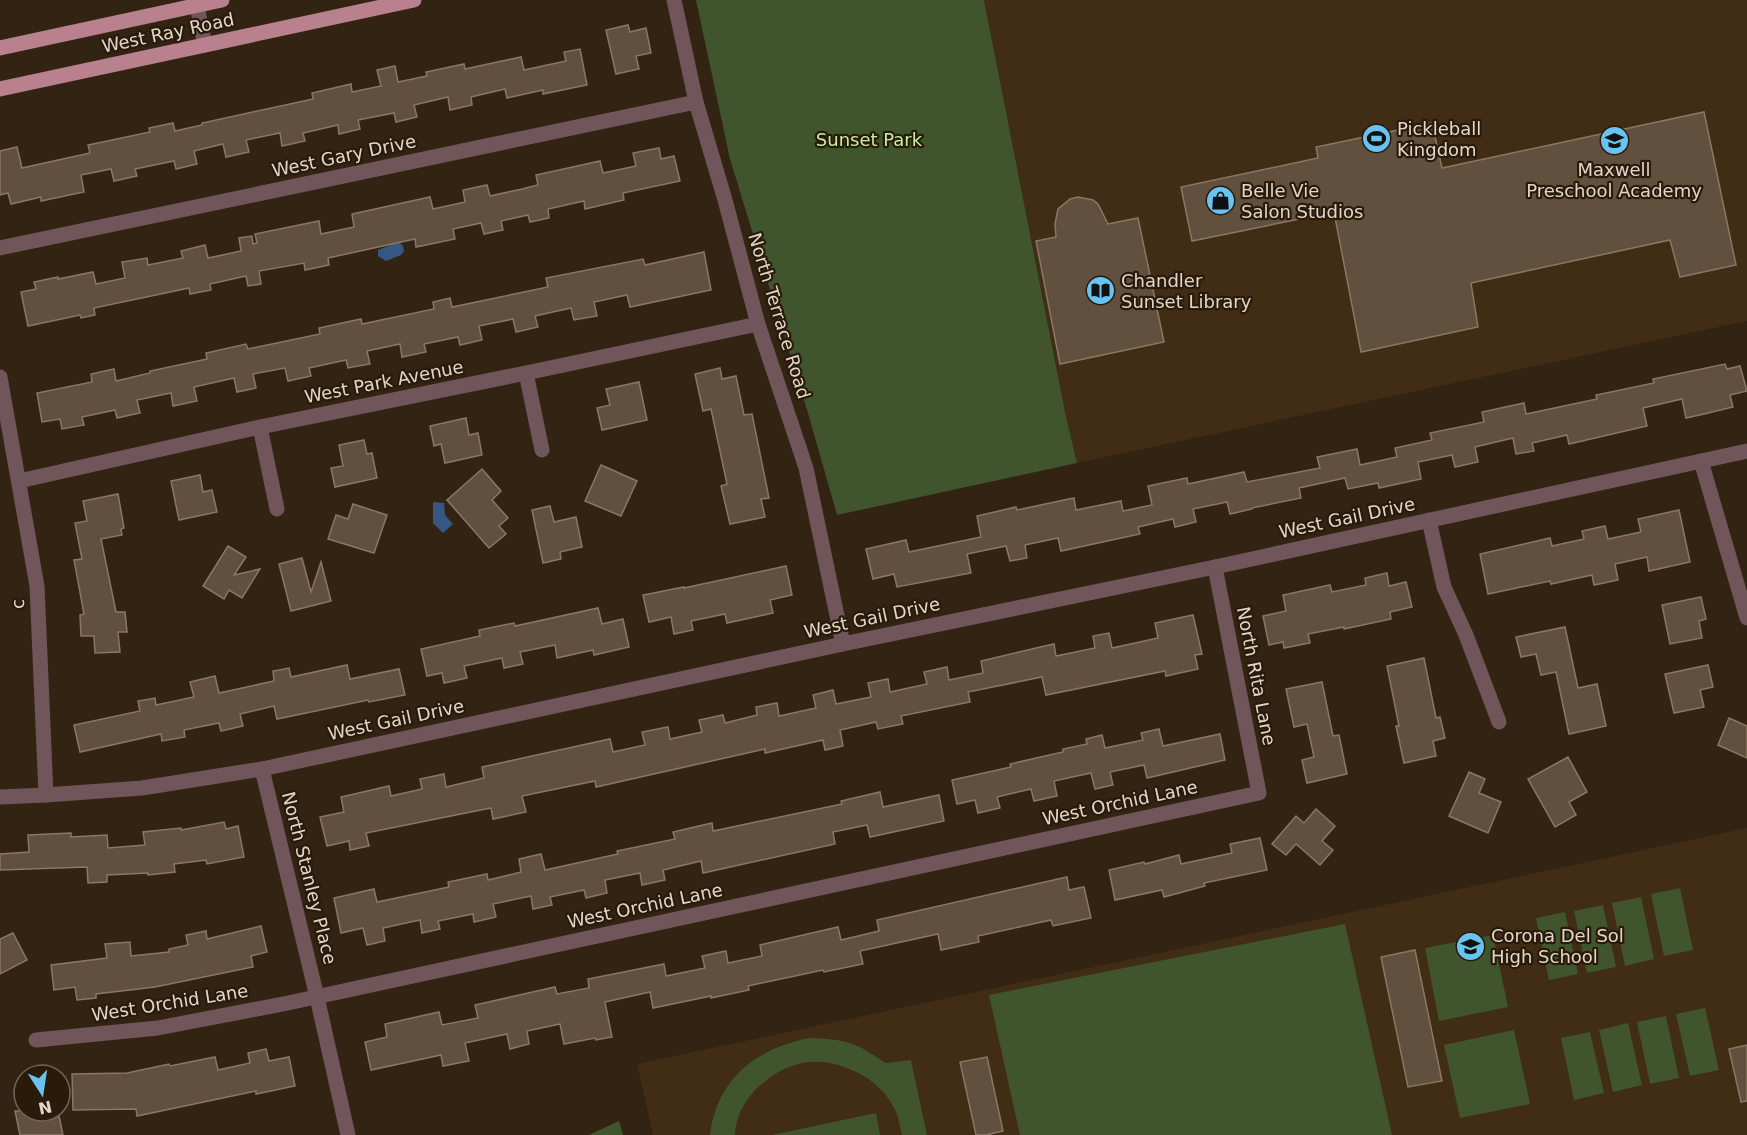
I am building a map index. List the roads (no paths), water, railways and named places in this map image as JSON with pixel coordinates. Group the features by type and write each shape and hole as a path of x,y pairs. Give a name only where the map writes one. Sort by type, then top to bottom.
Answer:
{"main road":[{"name":"West Ray Road","path":"0,48 196,2 222,0"},
{"name":"West Ray Road","path":"0,89 414,0"}],"street":[{"name":"North Terrace Road","path":"674,0 696,102 759,324 806,468 843,644"},
{"path":"196,2 205,45"},
{"name":"West Gary Drive","path":"0,248 696,102"},
{"name":"West Park Avenue","path":"19,481 260,427 759,324"},
{"path":"526,373 542,450"},
{"name":"c","path":"0,377 37,586 46,795"},
{"path":"260,427 277,509"},
{"name":"West Gail Drive","path":"0,797 142,788 262,769 843,644 1215,567 1747,451"},
{"path":"1701,461 1747,618"},
{"path":"1429,520 1444,587 1466,635 1499,722"},
{"name":"North Rita Lane","path":"1215,567 1259,793"},
{"name":"North Stanley Place","path":"262,769 348,1135"},
{"name":"West Orchid Lane","path":"36,1040 158,1028 317,997 1259,793"}],"water":[{"path":"399,242 404,251 401,255 386,261 378,256 378,250"},
{"path":"433,502 444,503 445,515 453,524 443,533 433,523"}],"place":[{"name":"Pickleball Kingdom","path":"1376,139"},
{"name":"Maxwell Preschool Academy","path":"1614,141"},
{"name":"Belle Vie Salon Studios","path":"1220,201"},
{"name":"Chandler Sunset Library","path":"1100,291"},
{"name":"Corona Del Sol High School","path":"1470,946"}],"park label":[{"name":"Sunset Park","path":"869,140"}]}
